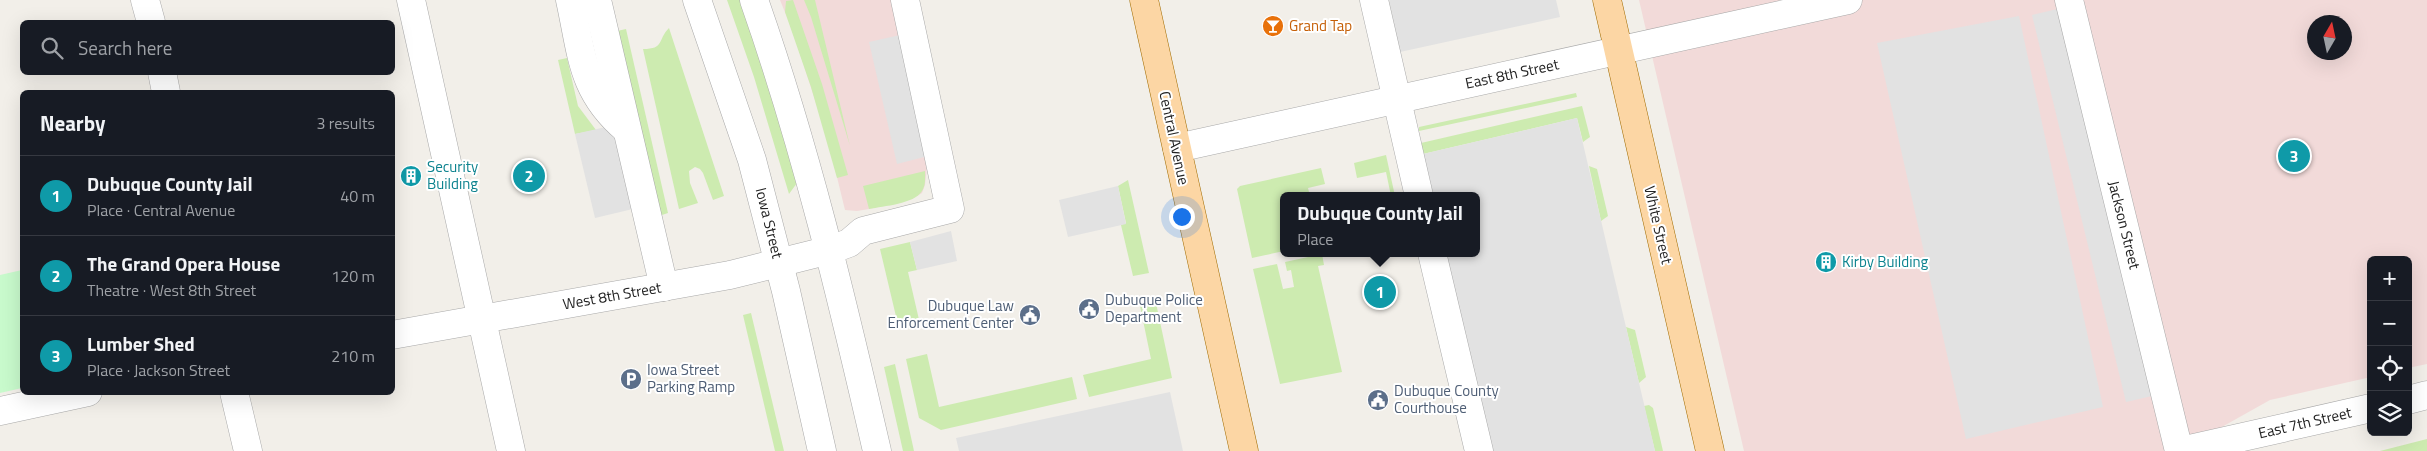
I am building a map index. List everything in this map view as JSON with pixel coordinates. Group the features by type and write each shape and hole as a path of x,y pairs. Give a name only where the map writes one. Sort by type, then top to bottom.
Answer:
{"main road":[{"name":"Central Avenue","path":"1144,0 1244,451"},
{"name":"White Street","path":"1607,0 1710,451"}],"street":[{"path":"146,0 151,20"},
{"path":"410,0 510,451"},
{"path":"570,0 586,72 594,93 607,113 626,129"},
{"path":"597,0 664,287"},
{"name":"Iowa Street","path":"697,0 752,160 779,263 822,451"},
{"path":"754,0 803,150 830,250 877,451"},
{"name":"West 8th Street","path":"395,333 664,287 779,263 830,250 848,243 863,231 950,210 905,0"},
{"path":"1374,0 1418,192"},
{"name":"East 8th Street","path":"1176,148 1848,0"},
{"name":"Jackson Street","path":"2068,0 2180,451"},
{"path":"163,75 166,90"},
{"path":"1433,257 1479,451"},
{"path":"0,411 74,395"},
{"path":"235,395 248,451"},
{"path":"2412,399 2427,395"},
{"name":"East 7th Street","path":"2180,451 2367,409"}],"shaded area":[{"path":"780,0 892,0 928,156 925,185 922,193 912,199 869,209 845,210 828,140 793,32"},
{"path":"1389,0 1556,0 1560,17 1400,52"},
{"path":"1639,0 2427,0 2427,364 2412,367 2412,256 2367,256 2367,378 2270,400 2179,451 1744,451"},
{"path":"2070,6 2165,393 2126,402 2032,15"},
{"path":"2019,16 2103,407 1966,439 1877,43"},
{"path":"900,35 928,156 897,164 869,42"},
{"path":"1577,118 1655,451 1479,451 1434,257 1480,257 1480,192 1418,192 1410,157"},
{"path":"619,124 637,208 595,218 575,134"},
{"path":"1118,186 1126,224 1068,237 1059,200"},
{"path":"951,231 957,261 917,270 910,242"},
{"path":"1170,392 1183,451 959,451 956,438"}],"green space":[{"path":"727,0 742,0 768,75 797,183 789,194 754,77"},
{"path":"793,0 822,84 848,175 837,178 811,87 785,12 786,1"},
{"path":"804,0 815,0 850,146 811,17"},
{"path":"669,28 724,196 713,200 703,173 695,167 689,171 690,183 698,203 679,209 643,49 658,46"},
{"path":"626,29 668,213 659,216 617,31"},
{"path":"567,58 578,106 596,130 575,134 558,60"},
{"path":"1576,93 1577,97 1419,131 1419,127"},
{"path":"1582,106 1590,137 1583,142 1577,118 1423,154 1421,143"},
{"path":"1386,155 1394,192 1390,192 1386,172 1357,178 1354,163"},
{"path":"1589,166 1597,169 1608,216 1601,221"},
{"path":"1321,168 1325,184 1308,188 1309,192 1280,192 1280,252 1252,258 1237,189 1240,186"},
{"path":"925,171 924,186 918,195 906,202 869,209 863,186"},
{"path":"1128,180 1149,273 1133,276 1121,225 1126,223 1118,186"},
{"path":"910,242 917,270 908,272 920,324 899,329 880,249"},
{"path":"1308,257 1323,257 1324,265 1318,266 1342,372 1280,384 1253,269 1277,264 1283,289 1294,287 1291,270 1287,271 1285,262"},
{"path":"20,270 20,388 0,393 0,275"},
{"path":"1156,303 1172,378 1089,397 1083,375 1151,359 1140,306"},
{"path":"751,313 784,451 775,451 743,315"},
{"path":"1626,327 1635,330 1646,377 1639,383"},
{"path":"927,354 939,407 1072,377 1077,399 941,430 919,418 906,359"},
{"path":"895,364 914,451 903,451 884,367"},
{"path":"1649,405 1653,408 1663,451 1655,451 1644,406"},
{"path":"2427,439 2427,451 2380,451"}],"place":[{"name":"Grand Tap","path":"1273,26"},
{"name":"Lumber Shed","path":"2294,156"},
{"name":"Security Building","path":"411,176"},
{"name":"The Grand Opera House","path":"529,176"},
{"name":"Kirby Building","path":"1826,262"},
{"name":"Dubuque County Jail","path":"1380,292"},
{"name":"Dubuque Police Department","path":"1089,309"},
{"name":"Dubuque Law Enforcement Center","path":"1030,315"},
{"name":"Iowa Street Parking Ramp","path":"631,379"},
{"name":"Dubuque County Courthouse","path":"1378,400"}]}
